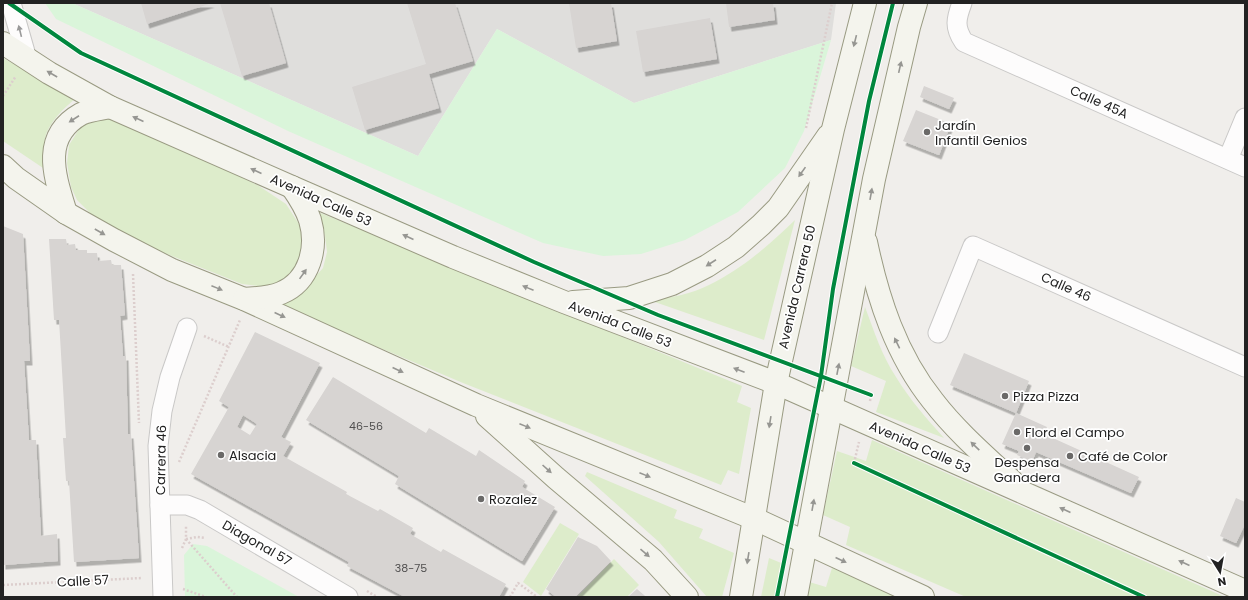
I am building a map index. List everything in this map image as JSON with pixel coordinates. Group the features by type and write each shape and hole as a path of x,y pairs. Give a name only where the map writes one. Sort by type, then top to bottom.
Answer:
{"main road":[{"name":"Avenida Carrera 50","path":"741,597 776,384 833,129 865,3"},
{"path":"796,597 864,232 885,130 916,3"},
{"name":"Avenida Calle 53","path":"3,43 27,59 110,107 453,257 564,302 776,384 1245,591"},
{"path":"66,213 53,166 54,150 58,136 67,124 82,114 110,107"},
{"path":"564,302 629,298 672,284 707,266 736,246 761,225 778,208 833,129"},
{"path":"3,166 34,191 66,213 172,270 244,299 476,406 755,519 923,597"},
{"path":"3,184 34,191"},
{"path":"244,299 264,298 282,293 293,286 303,275 311,260 313,248 310,219 292,187"},
{"path":"864,232 880,301 890,327 908,364 933,401 952,423 1023,492"},
{"path":"476,406 556,478 653,560 687,597"}],"street":[{"path":"11,3 27,59"},
{"name":"Calle 45A","path":"962,3 957,17 957,32 964,42 1245,167"},
{"path":"1228,159 1245,118"},
{"name":"Calle 46","path":"938,333 973,246 1245,367"},
{"name":"Carrera 46","path":"162,589 158,446 162,411 170,377 187,328"},
{"name":"Diagonal 57","path":"160,504 187,506 200,510 356,593"}],"path":[{"path":"805,133 832,3"},
{"path":"177,468 240,320"},
{"path":"187,328 229,347"},
{"path":"836,381 871,395"},
{"path":"854,463 862,466"},
{"path":"186,539 237,597"},
{"path":"510,597 518,583 537,597"},
{"path":"356,593 377,597"}],"shaded area":[{"path":"72,3 836,3 831,40 634,103 497,29 418,156"}],"green space":[{"path":"45,3 72,3 418,156 497,29 634,103 831,40 804,131 785,168 738,212 685,240 641,254 603,256 543,243 288,131 56,19"},
{"path":"3,58 76,98 58,116 47,132 44,146 49,172 3,141"},
{"path":"103,117 136,123 259,186 286,204 299,224 303,242 301,257 295,270 284,283 265,287 242,284 147,246 91,214 77,200 71,187 67,163 69,145 81,126"},
{"path":"318,212 742,386 737,402 751,408 739,474 728,470 721,485 463,383 276,304 299,295 323,268 327,252 325,236"},
{"path":"795,220 764,340 652,301 696,291 721,279 755,256"},
{"path":"865,307 891,369 913,401 944,438 876,412 886,381 851,366"},
{"path":"872,440 1225,597 966,597 846,545 850,527 823,515 837,451 866,461"},
{"path":"587,472 677,510 674,518 703,529 699,538 734,553 722,597 707,597 659,542 585,476"},
{"path":"560,523 579,534 541,596 523,582"},
{"path":"193,544 207,546 299,597 185,597 184,555"},
{"path":"769,558 786,565 780,597 761,597"},
{"path":"614,559 639,585 627,597 577,597"},
{"path":"832,568 901,597 803,597 806,581 826,587"}],"building":[{"path":"141,3 212,3 147,24"},
{"path":"220,3 269,3 286,63 242,76"},
{"path":"407,3 455,3 473,61 429,74 439,108 365,130 352,87 426,64"},
{"path":"569,3 611,3 617,41 576,48"},
{"path":"726,3 773,3 775,20 729,27"},
{"path":"710,18 717,59 643,72 636,31"},
{"path":"924,86 954,98 949,109 920,97"},
{"name":"Jardín Infantil Genios","path":"916,110 951,124 939,155 903,141"},
{"path":"3,226 23,234 30,361 24,361 29,440 36,440 41,536 57,534 58,561 3,565"},
{"path":"49,239 66,239 67,245 75,244 76,250 87,250 87,253 97,253 98,261 111,260 112,265 121,265 125,315 120,316 123,356 126,356 128,434 131,434 139,558 74,562 69,481 66,481 63,438 66,438 59,320 54,320"},
{"path":"255,332 320,363 281,437 291,442 283,456 347,492 346,494 378,511 380,509 413,528 410,534 441,552 443,549 506,584 499,597 405,597 347,566 349,562 191,474 229,407 219,401","holes":["243,415 257,424 250,435 237,427"]},
{"path":"964,353 1029,381 1016,413 950,385"},
{"path":"333,377 426,433 429,428 476,456 479,450 525,481 522,487 555,507 522,561 395,484 399,476 306,420"},
{"path":"1016,413 1047,427 1044,434 1139,477 1131,493 1036,452 1032,462 1017,455 1019,451 1002,444"},
{"path":"1236,498 1245,502 1245,524 1236,543 1220,536"},
{"path":"578,537 597,546 611,561 575,597 556,597 546,589"},
{"path":"637,589 646,597 628,597"}],"cycle path":[{"path":"9,3 81,53 534,262 658,315 871,395"},
{"path":"777,597 821,376 833,289 869,101 893,3"},
{"path":"854,463 1144,597"}],"place":[{"name":"Jardín Infantil Genios","path":"927,132"},
{"name":"Pizza Pizza","path":"1005,396"},
{"name":"Flord el Campo","path":"1017,432"},
{"name":"Despensa Ganadera","path":"1027,448"},
{"name":"Alsacia","path":"221,455"},
{"name":"Café de Color","path":"1070,456"},
{"name":"Rozalez","path":"481,499"}]}
